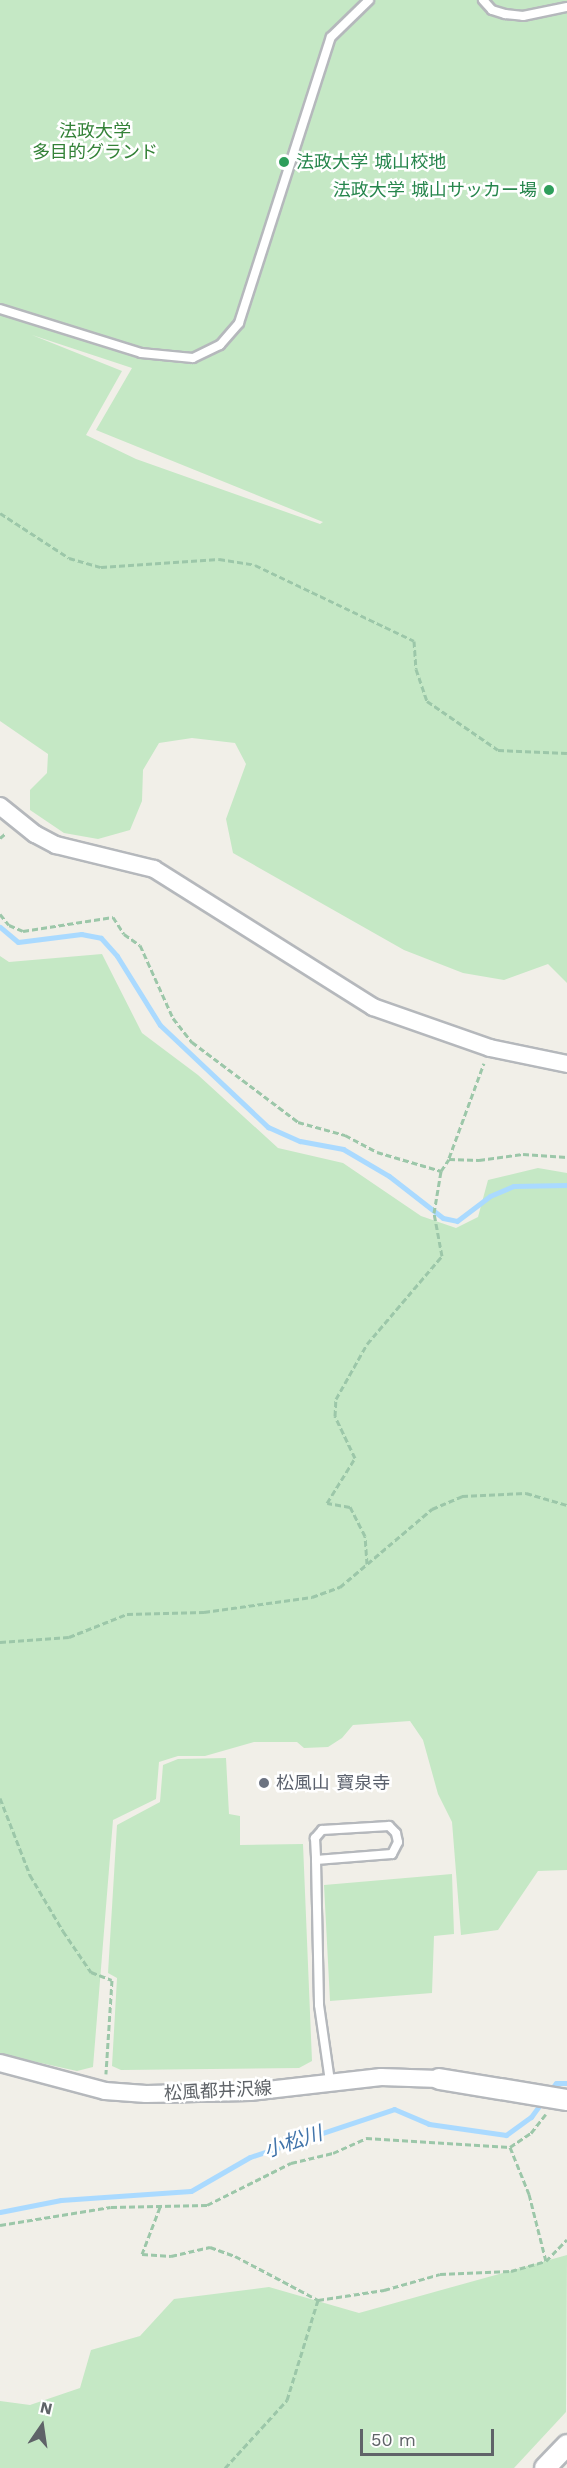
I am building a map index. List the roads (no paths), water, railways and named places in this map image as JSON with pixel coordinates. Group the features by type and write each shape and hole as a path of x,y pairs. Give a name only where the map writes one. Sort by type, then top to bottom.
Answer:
{"street":[{"path":"0,806 35,834 56,845 154,869 373,1007 490,1048 567,1064"},
{"name":"松風都井沢線","path":"0,2063 105,2091 146,2094 250,2092 330,2082 439,2079"},
{"path":"439,2079 563,2100"},
{"path":"545,2468 567,2445"}],"lane":[{"path":"0,309 141,353 193,358 220,345 239,323 331,37 369,0"},
{"path":"483,0 492,10 523,16 567,7"},
{"path":"316,1860 392,1854 398,1842 396,1833 389,1826 322,1830 315,1838 319,2005 330,2082"}],"waterway":[{"path":"0,927 18,942 81,934 101,938 117,956 160,1025 268,1127 300,1141 343,1149 389,1176 443,1218 457,1221 490,1196 513,1186 567,1185"},
{"name":"小松川","path":"549,2092 556,2083 567,2083"},
{"name":"小松川","path":"0,2212 61,2200 191,2191 250,2157 394,2109 429,2124 506,2135 531,2117 542,2102"}],"place":[{"name":"法政大学 城山校地","path":"284,162"},
{"name":"法政大学 城山サッカー場","path":"549,190"},
{"name":"松風山 寶泉寺","path":"264,1783"}],"park label":[{"name":"法政大学 多目的グランド","path":"95,142"}]}
